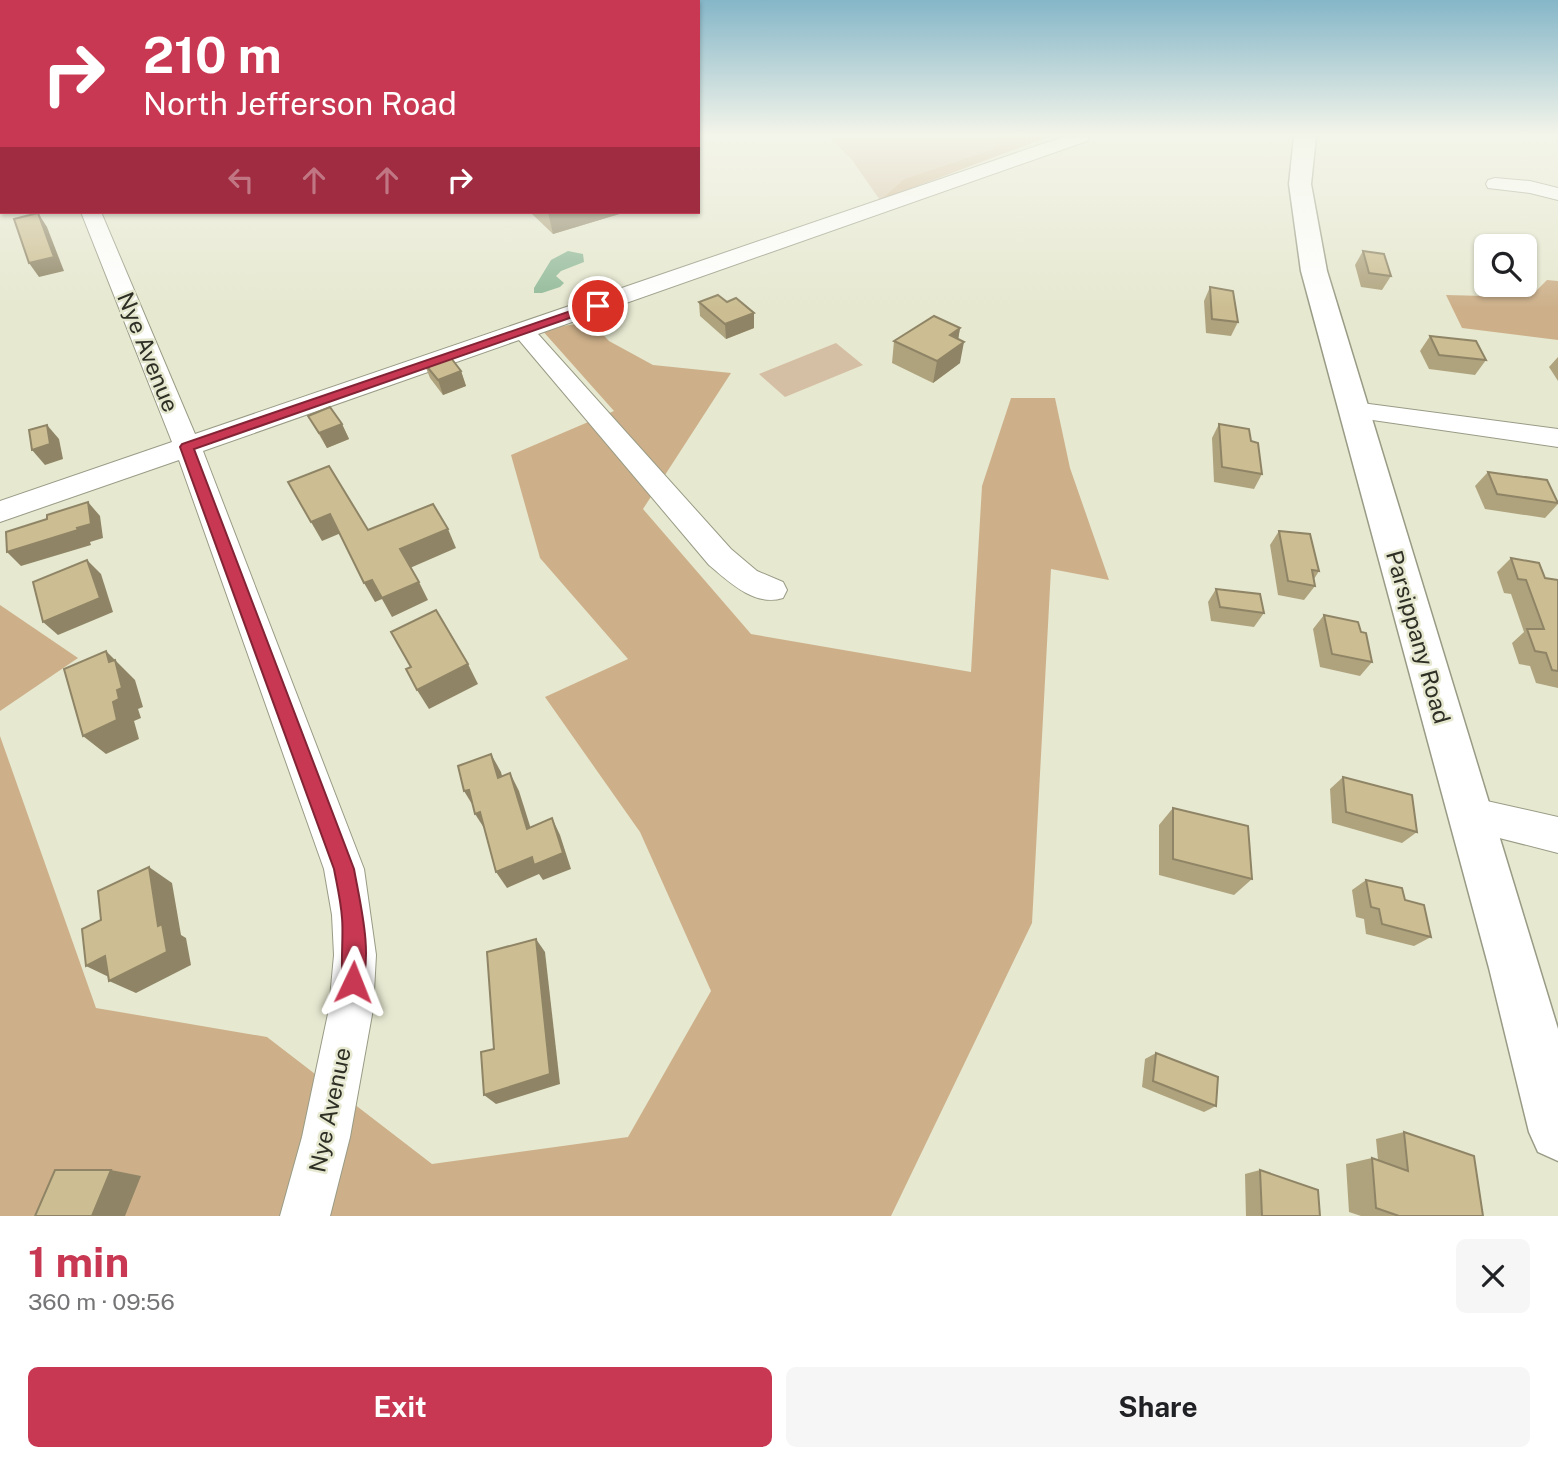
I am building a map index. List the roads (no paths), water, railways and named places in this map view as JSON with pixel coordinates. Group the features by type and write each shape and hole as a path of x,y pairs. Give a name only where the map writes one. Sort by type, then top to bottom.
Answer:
{"main road":[{"name":"Parsippany Road","path":"1301,194 1314,271 1515,968 1558,1132"}],"street":[{"path":"0,512 918,194"},
{"name":"Nye Avenue","path":"92,214 187,447 344,869 355,955 351,1009 326,1137 305,1216"},
{"path":"523,331 720,557 746,579 772,590"},
{"path":"1354,410 1558,438"},
{"path":"1469,815 1558,835"}]}
